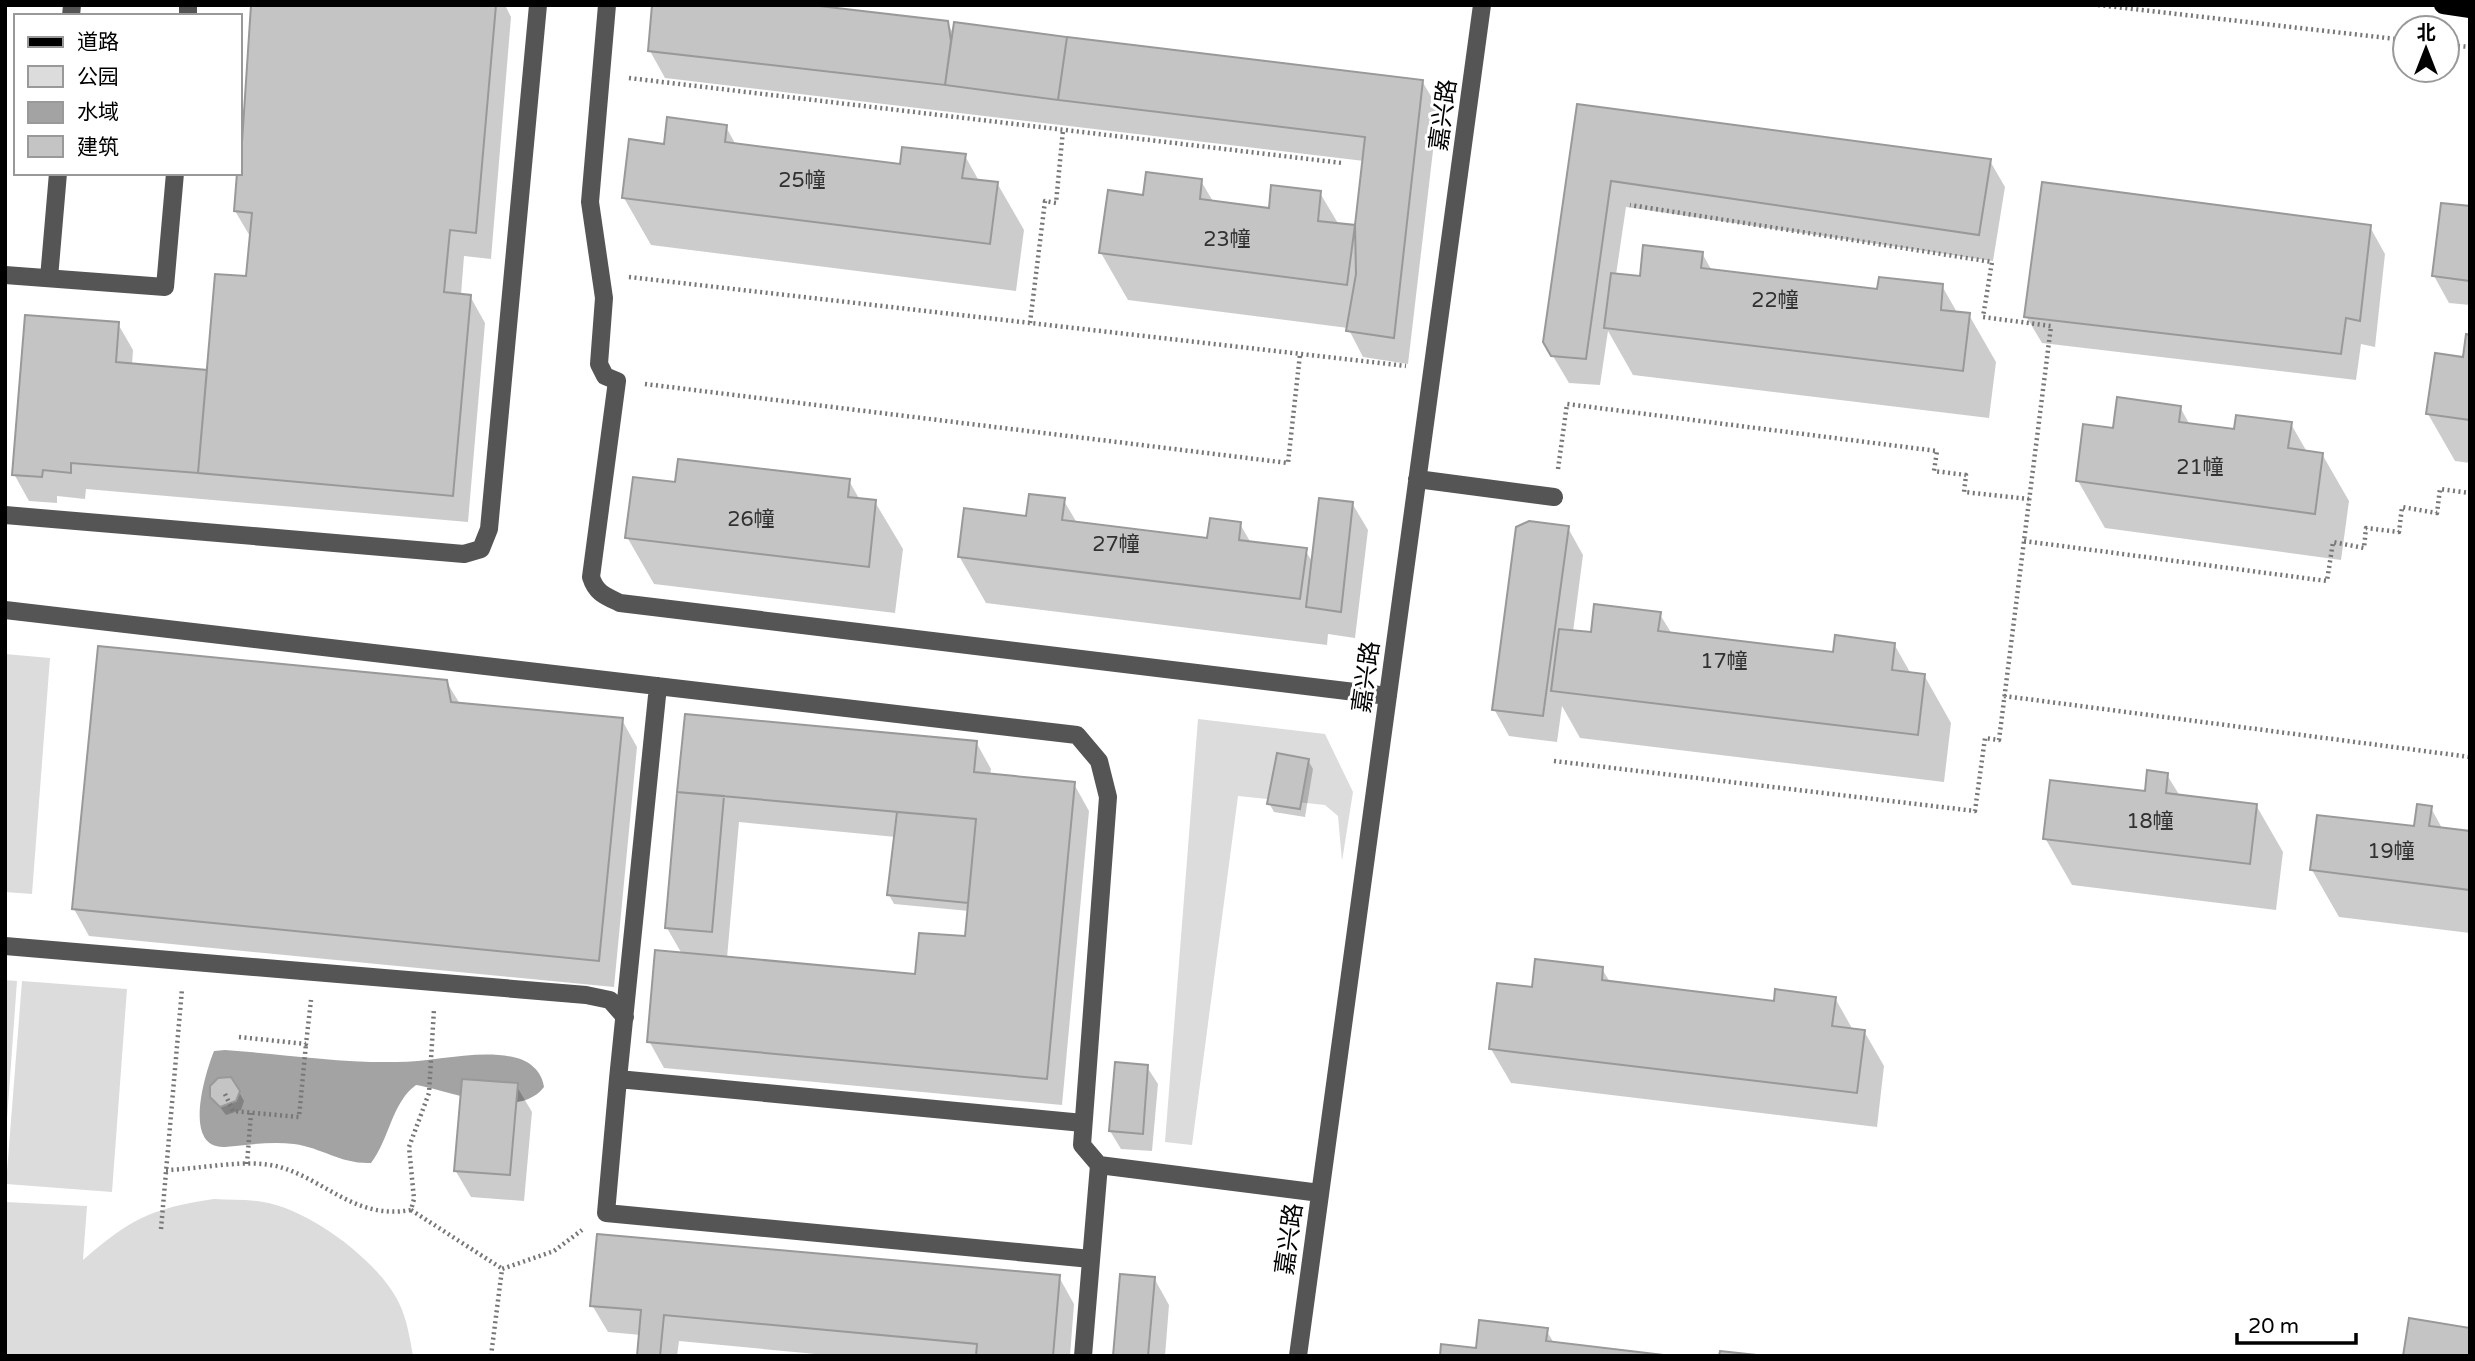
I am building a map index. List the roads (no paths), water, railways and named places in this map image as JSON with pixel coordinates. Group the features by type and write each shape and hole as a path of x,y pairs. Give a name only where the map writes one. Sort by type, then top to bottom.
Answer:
{"main road":[{"path":"2443,5 2470,9"}],"street":[{"path":"5,515 464,554 481,549 489,529 538,5"},
{"path":"607,5 590,202 604,298 599,364 605,376 617,381 591,577 595,588 620,603 1388,696"},
{"name":"嘉兴路","path":"1298,1356 1482,5"},
{"path":"49,278 58,175"},
{"path":"5,275 165,287 175,175"},
{"path":"1417,479 1554,497"},
{"path":"5,610 1077,735 1099,761 1108,797 1082,1145 1099,1166 1083,1356"},
{"path":"658,686 606,1213 1091,1259"},
{"path":"5,946 586,995 610,1000 625,1017"},
{"path":"618,1079 1083,1123"},
{"path":"1099,1166 1320,1193"}],"water":[{"path":"214,1051 375,1062 499,1055 519,1058 529,1064 538,1071 544,1087 533,1097 502,1103 416,1085 401,1101 371,1163 360,1163 294,1144 268,1143 225,1147 212,1144 204,1136 200,1123 202,1091"}]}
